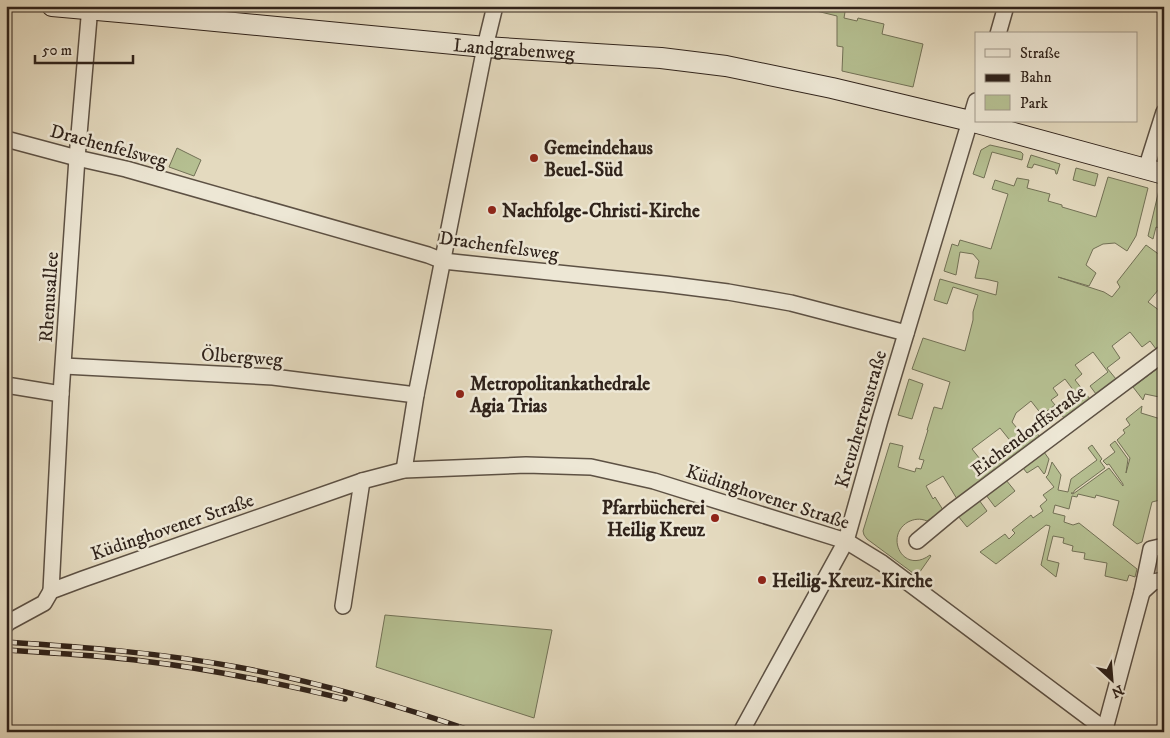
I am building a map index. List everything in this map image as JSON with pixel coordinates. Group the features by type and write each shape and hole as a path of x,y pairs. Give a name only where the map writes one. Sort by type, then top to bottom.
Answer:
{"street":[{"name":"Landgrabenweg","path":"52,6 90,8 485,47 661,58 726,66 832,88 970,121 1155,171"},
{"path":"404,470 416,395 485,47 495,6"},
{"path":"999,32 1006,6"},
{"name":"Rhenusallee","path":"51,591 61,394 77,158 90,8"},
{"name":"Kreuzherrenstraße","path":"741,732 846,541 863,476 975,104"},
{"path":"1155,171 1164,112"},
{"name":"Drachenfelsweg","path":"6,139 126,169 428,255 443,261 728,292 790,304 906,333"},
{"name":"Eichendorffstraße","path":"917,541 953,511 1164,353"},
{"name":"Ölbergweg","path":"64,366 273,377 416,395"},
{"path":"6,385 61,394"},
{"name":"Küdinghovener Straße","path":"6,625 44,603 51,591 362,481 404,470 526,465 590,467 654,481 846,541 882,563 1106,730 1142,592 1150,549 1164,546"},
{"path":"344,606 362,481"},
{"path":"1142,592 1153,582 1164,580"}],"green space":[{"path":"796,6 846,6 844,18 857,21 858,18 884,24 882,34 923,44 913,87 842,71 843,47 837,46 837,16"},
{"path":"990,145 1021,152 1023,154 1022,160 992,152 984,178 973,174 981,150"},
{"path":"177,148 201,160 194,176 169,167"},
{"path":"1031,155 1060,164 1057,174 1055,170 1034,164 1032,168 1027,167"},
{"path":"1076,168 1098,174 1095,186 1073,180"},
{"path":"1108,177 1148,188 1136,236 1127,251 1115,243 1103,244 1093,249 1086,265 1096,273 1089,286 1058,277 1104,292 1112,297 1120,287 1117,282 1146,245 1164,258 1164,293 1159,289 1148,302 1164,314 1164,325 1162,327 1164,343 1156,349 1150,341 1142,347 1130,332 1112,346 1120,358 1107,368 1116,379 1096,394 1090,386 1108,372 1093,352 1075,365 1082,374 1075,380 1090,399 1064,418 1058,410 1077,395 1065,379 1053,388 1058,395 1051,400 1055,405 1042,415 1031,401 1016,413 1012,422 1025,438 1035,431 1040,437 957,499 943,476 926,486 933,499 935,497 943,510 927,521 917,519 908,522 901,528 897,544 905,557 912,560 920,560 931,556 917,576 867,539 863,531 890,443 903,446 898,467 915,472 916,468 921,469 924,460 919,459 934,407 942,409 950,382 912,369 923,338 965,351 978,295 953,287 947,304 934,300 940,279 996,295 998,282 975,278 979,261 973,254 960,252 956,275 944,271 952,244 958,246 960,240 991,249 1008,194 992,189 995,180 1014,186 1017,178 1029,180 1027,188 1050,194 1048,201 1096,217","holes":["1000,428 1012,443 984,464 972,449"]},
{"path":"1159,190 1164,192 1164,229 1156,227 1153,239 1148,236"},
{"path":"1162,365 1164,367 1164,398 1145,394 1143,400 1133,387"},
{"path":"909,379 923,384 912,419 898,415"},
{"path":"1142,406 1141,413 1164,420 1164,499 1152,502 1142,542 1137,544 1113,525 1119,501 1096,495 1095,498 1078,494 1077,497 1072,496 1069,509 1055,505 1053,513 1065,516 1064,522 1073,525 1079,523 1137,569 1135,577 1129,575 1127,581 1105,576 1107,563 1084,559 1085,553 1072,551 1073,546 1063,543 1064,538 1053,536 1047,560 1059,563 1056,577 1041,565 1050,526 1046,525 996,564 980,552 1005,534 1009,539 1015,533 1012,530 1031,515 1033,518 1043,511 1040,506 1047,500 1043,495 1054,487 1046,477 1052,462 1061,475 1058,490 1068,492 1071,479 1097,460 1088,448 1092,445 1102,459 1100,461 1105,468 1071,493 1073,494 1109,468 1123,486 1109,464 1107,465 1103,461 1115,452 1110,445 1115,441 1128,459 1126,473 1130,458 1117,440 1125,433 1123,430 1130,425 1126,419"},
{"path":"1044,452 1049,459 1045,473 1038,466 1027,473 1023,468"},
{"path":"1006,480 1015,491 995,507 986,495"},
{"path":"979,500 987,511 967,527 958,516"},
{"path":"385,615 552,630 534,718 376,667"}],"railway":[{"path":"6,642 151,654 237,667 357,695 475,732"},
{"path":"6,650 75,654 168,664 295,687 345,699"}],"place":[{"name":"Gemeindehaus Beuel-Süd","path":"534,158"},
{"name":"Nachfolge-Christi-Kirche","path":"492,210"},
{"name":"Metropolitankathedrale Agia Trias","path":"460,394"},
{"name":"Pfarrbücherei Heilig Kreuz","path":"715,518"},
{"name":"Heilig-Kreuz-Kirche","path":"762,580"}]}
